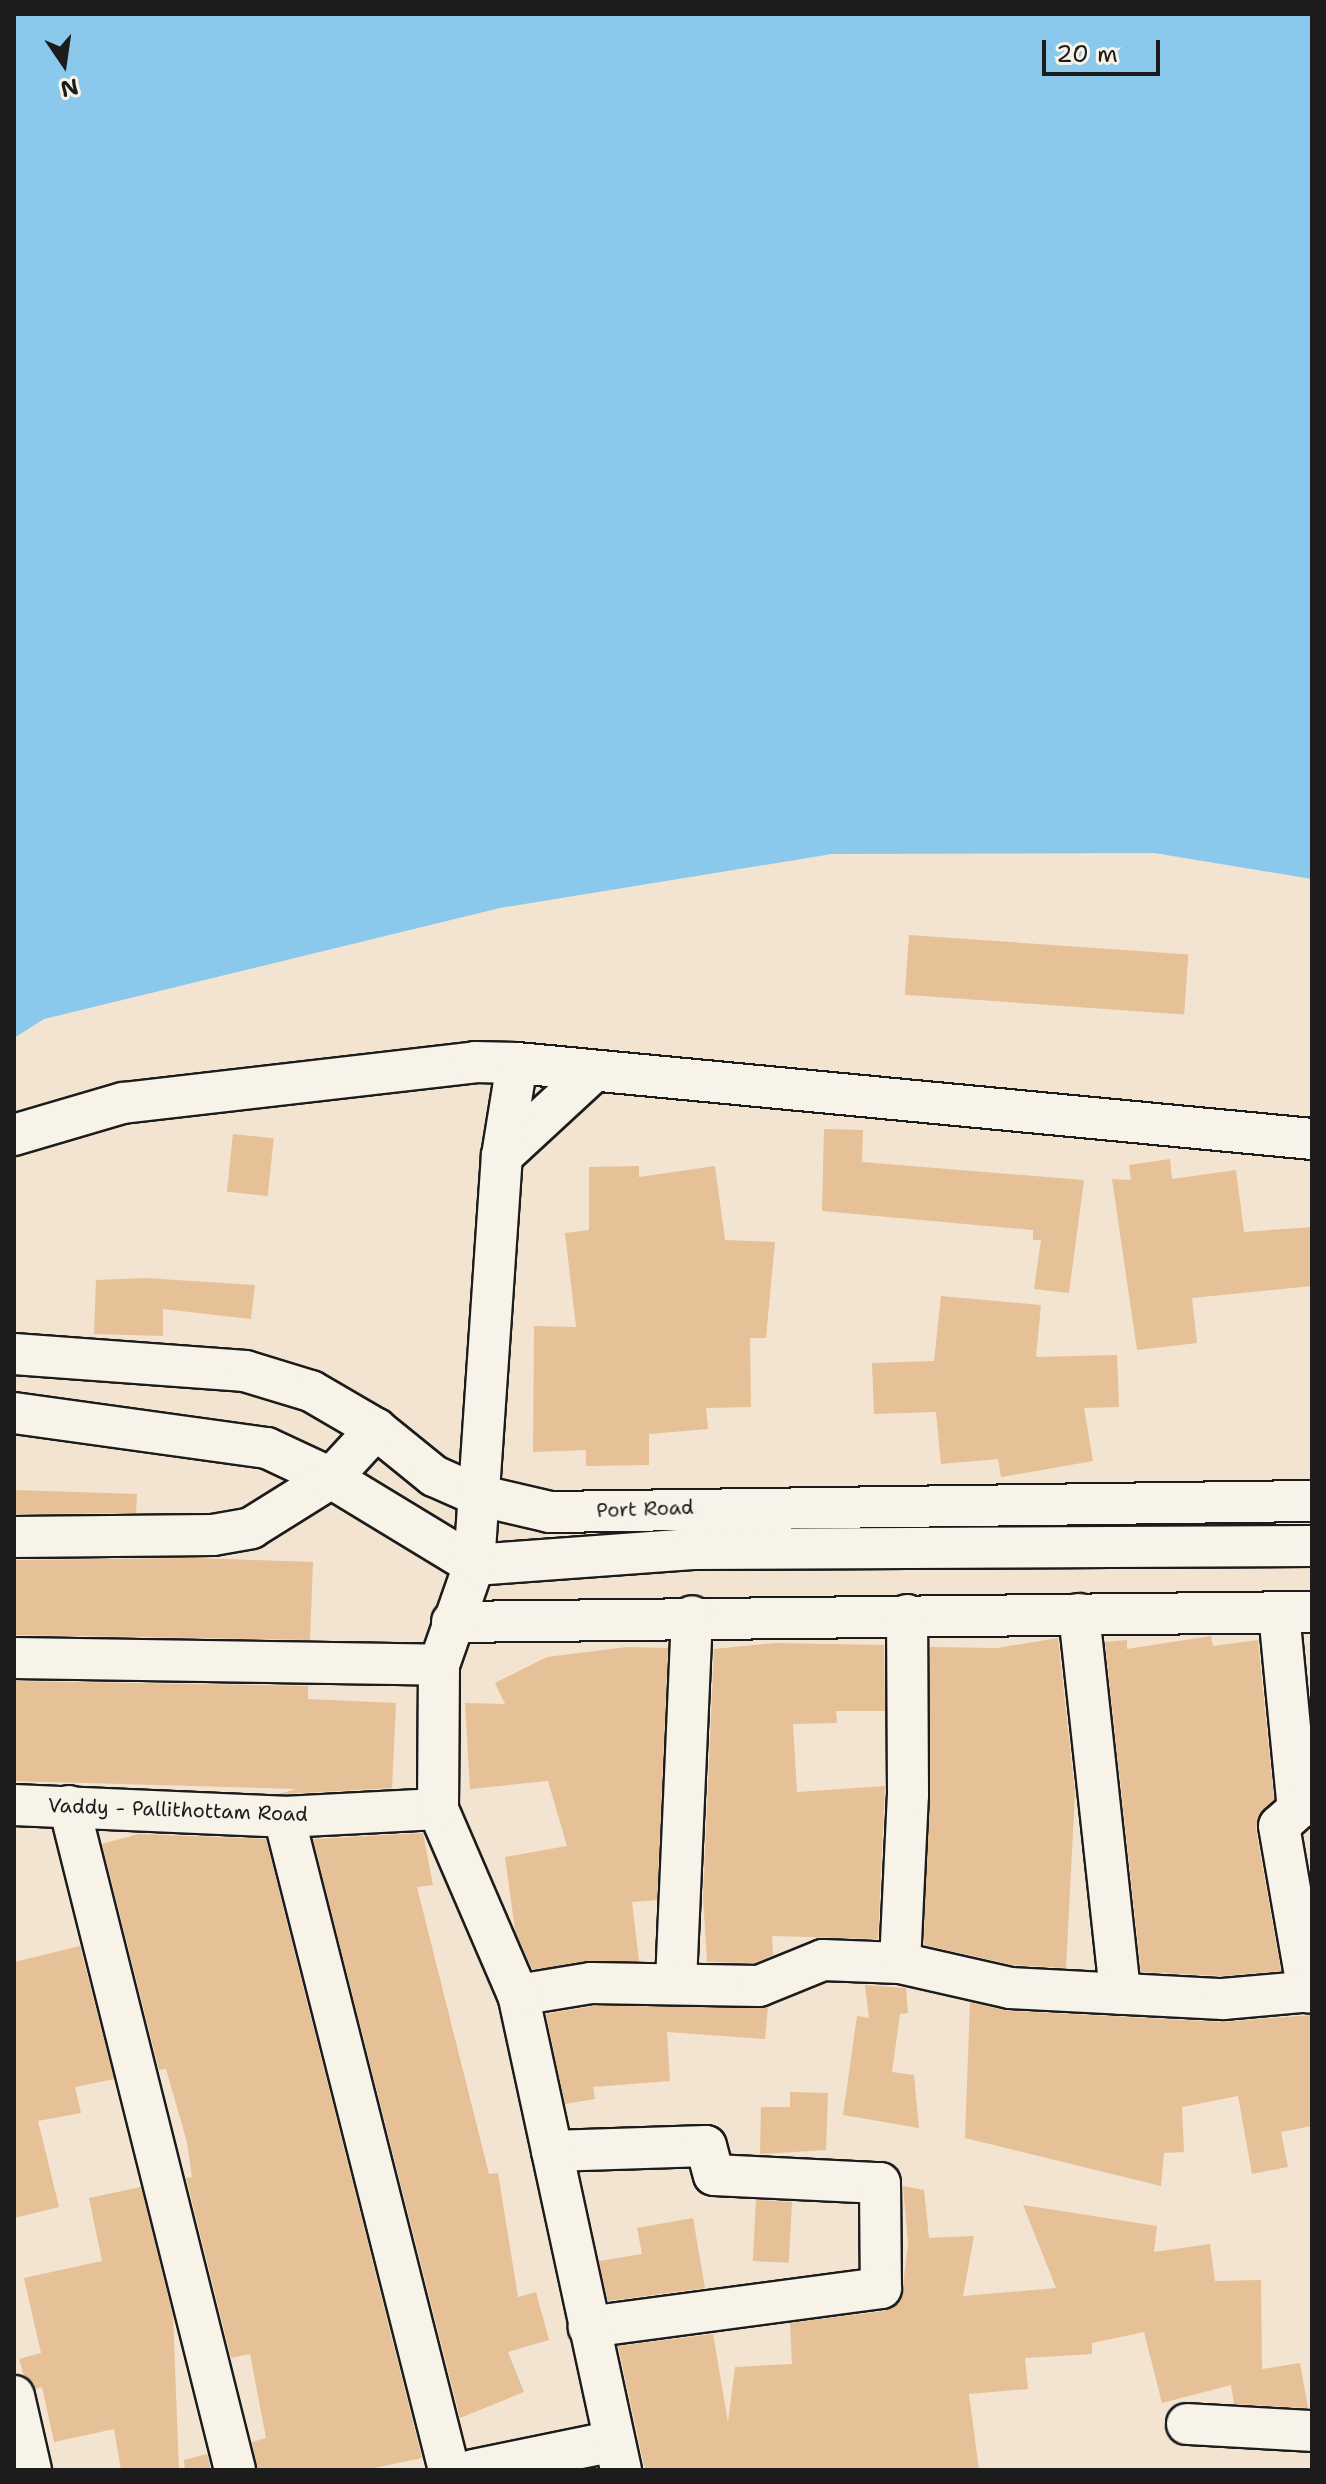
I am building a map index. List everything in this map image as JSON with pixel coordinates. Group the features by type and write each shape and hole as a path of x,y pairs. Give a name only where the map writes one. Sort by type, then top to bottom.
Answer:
{"street":[{"path":"14,1135 123,1103 475,1062 517,1063 1312,1139"},
{"path":"473,2470 618,2456 518,1995 438,1809 439,1665 474,1565 502,1156 517,1063"},
{"path":"502,1156 594,1071"},
{"name":"Port Road","path":"14,1354 245,1371 311,1391 376,1429 434,1476 477,1495 550,1512 1312,1501"},
{"path":"14,1413 267,1448 331,1478 474,1565 692,1549 1312,1546"},
{"path":"14,1537 213,1535 251,1528 331,1478 376,1429"},
{"path":"452,1622 692,1616 1295,1612 1298,1809 1279,1826 1310,1991 1223,1999 1010,1988 900,1963 823,1960 759,1986 676,1982 591,1983 518,1995"},
{"path":"1079,1614 1120,1994"},
{"path":"900,1963 908,1795 907,1615"},
{"path":"676,1982 692,1616"},
{"path":"14,1658 439,1665"},
{"name":"Vaddy - Pallithottam Road","path":"14,1805 284,1817 438,1809"},
{"path":"69,1806 235,2470"},
{"path":"284,1817 449,2470"},
{"path":"552,2151 706,2146 714,2175 880,2183 881,2288 589,2327"},
{"path":"14,2396 31,2470"},
{"path":"1187,2424 1312,2431"}],"water":[{"path":"14,14 1312,14 1312,879 1154,853 832,854 500,908 44,1019 14,1038"}],"building":[{"path":"909,935 1188,955 1184,1014 905,995"},
{"path":"824,1129 863,1130 862,1162 1084,1180 1069,1293 1034,1289 1041,1240 1033,1240 1033,1230 822,1211"},
{"path":"233,1134 274,1138 268,1196 227,1192"},
{"path":"1170,1159 1172,1179 1236,1170 1244,1232 1312,1227 1312,1286 1192,1298 1197,1343 1137,1350 1112,1179 1131,1180 1129,1165"},
{"path":"639,1166 639,1177 715,1166 725,1240 775,1242 766,1338 750,1338 751,1407 706,1408 708,1429 649,1434 649,1465 586,1466 586,1450 533,1452 534,1326 576,1327 565,1233 589,1230 589,1167"},
{"path":"145,1278 255,1285 251,1319 163,1309 163,1336 94,1334 96,1280"},
{"path":"941,1296 1041,1305 1036,1357 1117,1355 1119,1407 1084,1408 1093,1461 1001,1477 998,1459 941,1464 936,1412 874,1414 872,1363 934,1361"},
{"path":"14,1490 137,1494 136,1513 14,1514"},
{"path":"194,1558 313,1562 310,1640 14,1635 14,1560"},
{"path":"1211,1636 1213,1646 1258,1640 1274,1800 1258,1818 1256,1830 1281,1971 1223,1976 1141,1972 1105,1642 1127,1640 1127,1649"},
{"path":"1058,1638 1075,1793 1066,1968 1013,1965 924,1945 930,1647 997,1648"},
{"path":"775,1643 884,1645 885,1711 836,1711 837,1723 793,1724 797,1792 885,1786 878,1939 772,1936 773,1955 755,1963 707,1962 703,1896 714,1649"},
{"path":"627,1647 668,1648 657,1900 632,1902 639,1961 532,1969 515,1930 505,1857 567,1846 548,1781 470,1789 465,1703 505,1704 495,1683 547,1657"},
{"path":"14,1681 308,1686 308,1699 396,1703 392,1788 279,1794 297,1789 14,1781"},
{"path":"423,1833 433,1885 417,1887 489,2174 498,2173 518,2297 536,2292 549,2340 508,2352 524,2392 460,2418 313,1839"},
{"path":"138,1834 266,1839 422,2458 364,2470 257,2470 252,2442 266,2438 250,2354 231,2358 186,2178 192,2177 187,2142 166,2069 159,2070 102,1844"},
{"path":"80,1946 114,2079 75,2087 81,2113 38,2121 59,2207 14,2218 14,1962"},
{"path":"865,1985 906,1988 908,2013 900,2014 892,2072 914,2075 919,2128 843,2115 857,2016 869,2018"},
{"path":"970,2002 1009,2011 1222,2022 1312,2015 1312,2126 1281,2132 1288,2167 1252,2174 1238,2096 1182,2107 1184,2152 1164,2153 1161,2186 965,2138"},
{"path":"593,2006 768,2007 765,2039 667,2032 670,2081 593,2087 595,2099 565,2104 546,2014"},
{"path":"790,2092 828,2093 826,2150 760,2154 761,2107 790,2107"},
{"path":"903,2186 924,2190 929,2238 974,2236 963,2296 1056,2288 1023,2205 1157,2226 1154,2252 1210,2244 1215,2281 1261,2280 1262,2369 1300,2363 1308,2408 1234,2404 1231,2385 1162,2403 1144,2332 1092,2343 1092,2354 1025,2358 1028,2389 969,2394 979,2470 645,2470 618,2346 713,2334 728,2422 735,2367 792,2364 790,2323 884,2311 901,2301 908,2244"},
{"path":"141,2187 173,2316 179,2470 121,2470 114,2429 54,2442 42,2387 35,2389 24,2376 19,2359 41,2353 24,2278 102,2261 89,2198"},
{"path":"756,2200 792,2202 789,2263 753,2261"},
{"path":"693,2218 705,2288 608,2301 599,2261 642,2254 637,2228"},
{"path":"207,2454 211,2470 185,2470 184,2460"}]}
